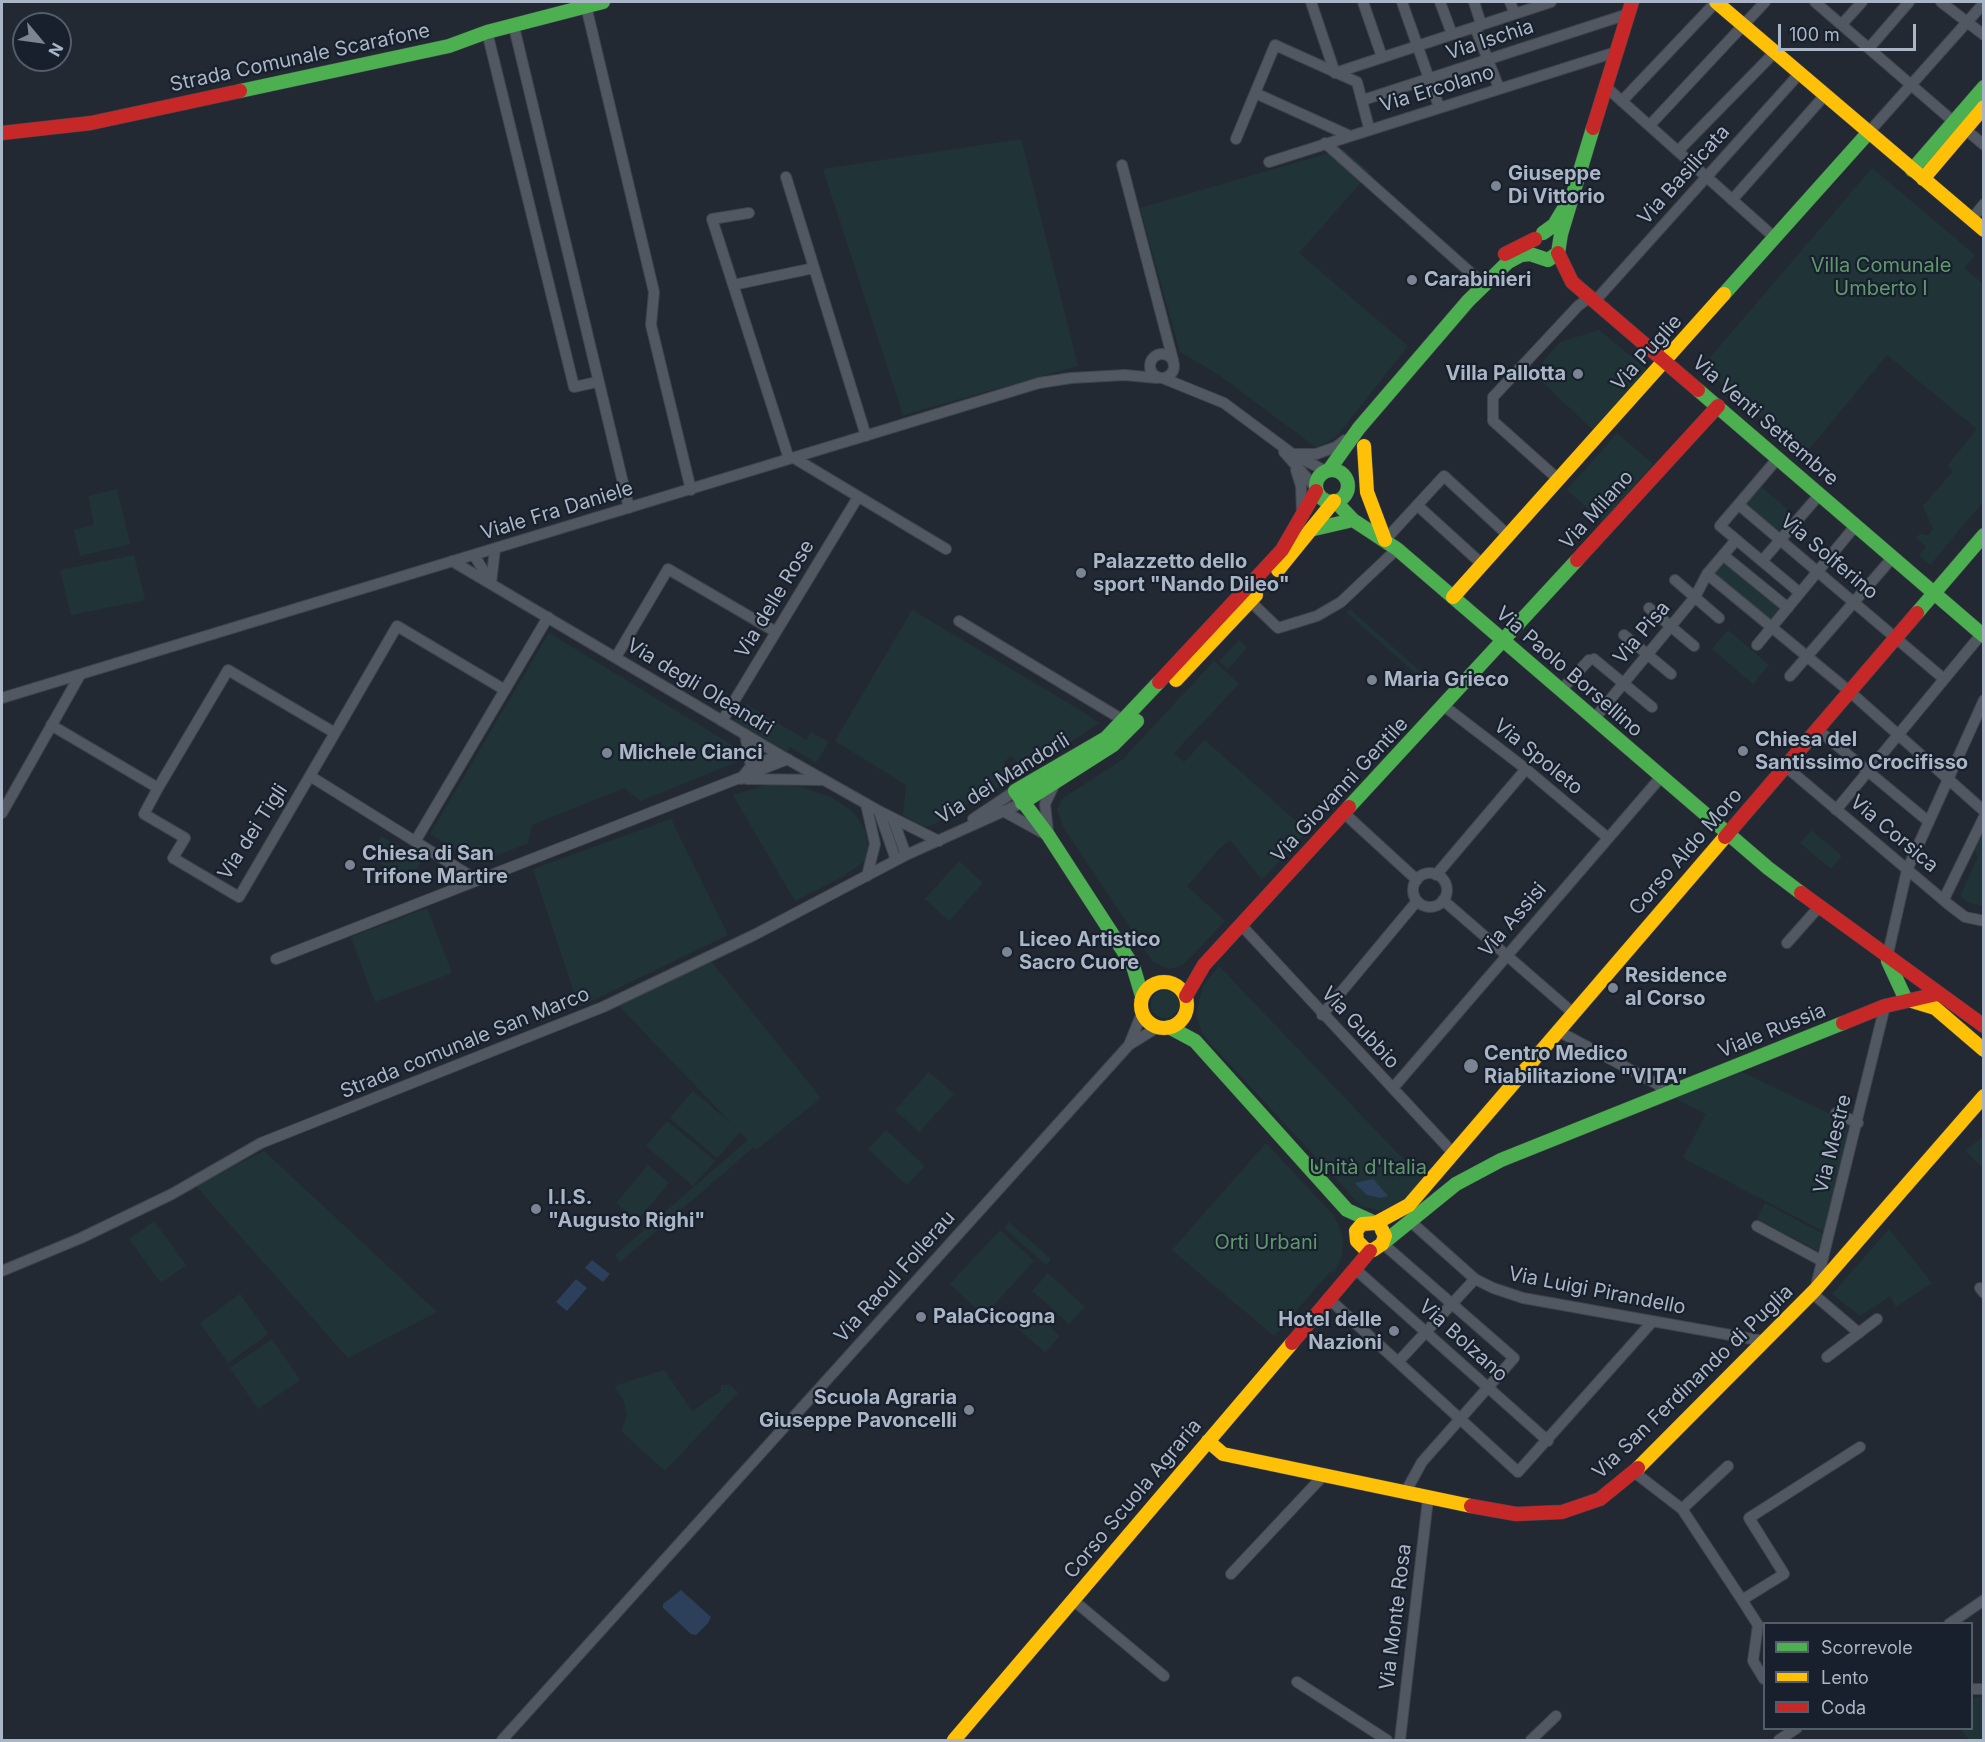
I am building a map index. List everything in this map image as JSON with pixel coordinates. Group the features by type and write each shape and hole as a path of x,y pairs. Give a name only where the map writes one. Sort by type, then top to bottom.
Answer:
{"street":[{"name":"Strada Comunale Scarafone","path":"2,133 91,123 449,45 487,32 514,27 603,2"},
{"path":"1311,2 1335,73"},
{"path":"1363,2 1382,57"},
{"path":"1402,2 1439,107"},
{"path":"1440,2 1452,34"},
{"path":"1474,2 1478,26 1499,88"},
{"path":"1510,2 1515,14"},
{"path":"1335,73 1549,2"},
{"path":"1622,101 1716,2 1983,230"},
{"path":"1650,125 1765,2"},
{"path":"1815,2 1983,145"},
{"path":"1842,24 1862,2"},
{"path":"1870,48 1909,2"},
{"path":"1941,2 1983,35"},
{"path":"1869,132 1983,3"},
{"path":"586,6 654,292 651,326 691,490"},
{"path":"1378,406 1343,496 1334,501 1322,498 1316,489 1319,476 1327,470 1359,428 1468,301 1508,262 1521,255 1530,254 1552,259 1559,248 1576,183 1630,8"},
{"name":"Via Ischia","path":"1363,100 1488,60 1630,8"},
{"path":"514,27 597,382 629,508"},
{"path":"487,32 574,387 597,382"},
{"path":"1236,139 1275,45 1357,82 1369,128"},
{"name":"Via Ercolano","path":"1269,162 1369,128 1616,52"},
{"path":"1678,151 1775,52"},
{"name":"Via Basilicata","path":"1559,480 1492,421 1493,397 1578,306 1593,299 1708,177 1800,73"},
{"path":"1606,87 1775,238"},
{"path":"1918,174 1959,125 1983,87"},
{"path":"1255,93 1348,135"},
{"path":"1732,200 1825,94"},
{"path":"1959,125 1983,107"},
{"name":"Via Puglie","path":"1453,597 1869,132"},
{"path":"1325,143 1480,281"},
{"path":"1122,165 1174,364 1172,375 1161,378 1151,372 1153,359 1164,329"},
{"path":"786,177 866,436"},
{"path":"1468,301 1480,281 1503,256 1554,225 1561,215 1569,191 1576,183"},
{"path":"1971,220 1983,204"},
{"path":"749,213 712,219 733,285 796,458 946,549"},
{"path":"1539,236 1551,233 1559,248"},
{"path":"1539,236 1534,252 1540,258"},
{"name":"Via Venti Settembre","path":"1559,248 1570,279"},
{"name":"Via Venti Settembre","path":"1540,258 1560,275 1570,279 1983,634"},
{"path":"733,285 814,268"},
{"path":"1153,359 1164,354 1174,364"},
{"name":"Viale Fra Daniele","path":"1125,375 1153,359"},
{"name":"Viale Fra Daniele","path":"1174,364 1193,389"},
{"name":"Viale Fra Daniele","path":"2,698 1039,383 1071,378 1125,375 1161,378 1193,389 1224,403 1276,442 1294,460 1316,489"},
{"name":"Via Milano","path":"1504,641 1718,406"},
{"path":"1302,514 1301,486 1294,460 1336,447 1359,428"},
{"path":"1364,446 1367,492 1384,540"},
{"path":"809,466 815,452"},
{"path":"1779,458 1720,526 1800,593"},
{"name":"Viale Fra Daniele","path":"1294,460 1327,470"},
{"path":"1327,470 1339,471 1384,540"},
{"path":"1384,540 1444,476 1509,536"},
{"name":"Via dei Mandorli","path":"939,841 1024,794 1055,783 1113,745 1128,723 1276,557 1316,489"},
{"path":"1762,561 1820,494"},
{"name":"Via delle Rose","path":"722,721 858,497"},
{"name":"Via Paolo Borsellino","path":"1334,501 1353,520 1397,549 1727,834 1818,908 1983,1026"},
{"name":"Via dei Mandorli","path":"939,841 1003,811 1024,794 1128,723 1250,601 1314,529 1334,501"},
{"name":"Via Solferino","path":"1739,505 1944,679"},
{"path":"1417,506 1483,565"},
{"path":"1314,529 1353,520"},
{"path":"1757,645 1856,525"},
{"name":"Corso Aldo Moro","path":"1376,1222 1409,1205 1983,535"},
{"name":"Via Pisa","path":"1594,719 1695,597 1707,574 1736,540"},
{"path":"491,583 495,549"},
{"path":"1250,601 1278,628 1317,616 1341,602 1397,549"},
{"path":"474,555 491,583"},
{"path":"1723,555 1788,608"},
{"path":"1790,676 1893,557"},
{"name":"Via degli Oleandri","path":"452,561 879,812 939,841"},
{"path":"615,657 669,569 776,632"},
{"path":"1707,574 1849,691 1983,811"},
{"path":"1675,580 1719,618"},
{"path":"1649,608 1694,646"},
{"path":"416,840 548,617"},
{"path":"959,621 1128,723"},
{"name":"Via dei Tigli","path":"335,733 228,670 144,814 185,838 173,858 239,897 310,776 335,733 397,626 505,690"},
{"path":"1836,810 1866,771 1983,634"},
{"path":"1624,635 1671,674"},
{"name":"Via Giovanni Gentile","path":"1175,984 1204,965 1242,926 1504,641"},
{"path":"1561,690 1591,660 1652,707"},
{"path":"2,813 80,675"},
{"path":"1983,700 1907,870 1887,958 1906,1000 1935,1008 1983,1050"},
{"name":"Via Spoleto","path":"1444,706 1526,769 1608,838"},
{"path":"51,724 158,788"},
{"path":"1817,729 1929,822"},
{"path":"745,734 751,766"},
{"path":"741,779 751,766 784,757"},
{"path":"276,959 741,779 784,757"},
{"name":"Via Corsica","path":"1785,766 1965,917 1983,921"},
{"path":"1436,875 1526,769"},
{"path":"310,776 477,880"},
{"name":"Via Assisi","path":"1393,1088 1661,777"},
{"path":"741,779 824,780"},
{"path":"1048,836 1045,804 1055,783"},
{"path":"1024,794 1048,836 1133,966 1142,996 1142,1013 1149,1022 1195,1041 1347,1209 1376,1222 1384,1232 1380,1248"},
{"path":"866,804 875,844 867,876"},
{"path":"1003,811 1048,836"},
{"path":"879,812 901,858"},
{"path":"1345,814 1417,880"},
{"path":"1944,899 1983,817"},
{"path":"893,819 901,858"},
{"name":"Strada comunale San Marco","path":"2,1271 81,1238 172,1194 261,1143 603,1007 754,935 901,858 939,841"},
{"path":"1426,874 1436,875 1446,886 1443,900 1430,907 1417,901 1413,890 1417,880 1426,874"},
{"path":"1443,900 1505,957 1573,1013"},
{"path":"1322,1015 1417,901"},
{"path":"1787,943 1818,908"},
{"name":"Via Gubbio","path":"1242,926 1322,1015 1454,1153"},
{"name":"Via Giovanni Gentile","path":"1185,996 1204,965"},
{"path":"1133,966 1158,982 1175,984 1185,996 1186,1013 1195,1041"},
{"path":"1142,996 1149,987 1158,982"},
{"name":"Viale Russia","path":"1380,1248 1456,1184 1528,1148 1884,1006 1937,994"},
{"name":"Via Mestre","path":"1814,1292 1858,1123 1884,1006"},
{"name":"Via Raoul Follerau","path":"502,1740 1128,1045 1142,1013"},
{"path":"1164,1027 1179,1022 1186,1013"},
{"name":"Via Raoul Follerau","path":"1128,1045 1164,1027"},
{"path":"1558,1031 1657,1084 1667,1093"},
{"name":"Via San Ferdinando di Puglia","path":"1208,1441 1223,1454 1428,1499 1516,1514 1563,1512 1600,1499 1634,1472 1814,1292 1937,1153 1983,1096"},
{"path":"1836,1113 1858,1123"},
{"path":"1429,1182 1456,1184"},
{"path":"1347,1209 1357,1241 1362,1248 1380,1248 1452,1304 1514,1358 1422,1462 1405,1493"},
{"name":"Via Luigi Pirandello","path":"1410,1221 1475,1279 1523,1298 1764,1341"},
{"path":"1357,1241 1359,1227 1367,1222 1376,1222"},
{"path":"1757,1226 1822,1260"},
{"name":"Corso Scuola Agraria","path":"1341,1282 1357,1241"},
{"name":"Corso Scuola Agraria","path":"954,1740 1341,1282 1354,1268 1380,1248"},
{"name":"Via Bolzano","path":"1354,1268 1548,1441"},
{"path":"1398,1362 1475,1279"},
{"path":"1814,1292 1859,1332"},
{"path":"1328,1298 1462,1418 1518,1472 1653,1321"},
{"path":"1827,1357 1877,1319"},
{"path":"1742,1600 1784,1574 1749,1518 1860,1447"},
{"path":"1682,1509 1728,1466"},
{"path":"1634,1472 1682,1509 1758,1625 1753,1661 1763,1677"},
{"path":"1231,1574 1323,1476"},
{"name":"Via Monte Rosa","path":"1400,1740 1428,1499"},
{"path":"1073,1600 1164,1676"},
{"path":"1950,1622 1983,1600"},
{"path":"1297,1682 1387,1740"},
{"path":"1532,1740 1556,1716"},
{"path":"1779,1740 1794,1730"}],"green space":[{"path":"1021,139 1078,366 903,415 823,169"},
{"path":"1343,149 1370,172 1299,253 1408,346 1336,437 1317,448 1219,375 1180,352 1140,208"},
{"name":"Villa Comunale Umberto I","path":"1872,168 1975,255 1964,268 1983,284 1983,502 1930,565 1919,556 1926,547 1916,538 1920,534 1929,535 1933,529 1923,506 1953,471 1947,466 1977,429 1887,355 1805,454 1702,367"},
{"path":"1599,330 1649,371 1594,431 1539,379 1543,362 1560,342"},
{"path":"1617,433 1653,464 1603,522 1567,490"},
{"path":"1759,485 1793,514 1778,532 1743,503"},
{"path":"117,489 130,544 80,556 74,530 94,525 88,496"},
{"path":"134,555 145,600 71,615 60,570"},
{"path":"1725,562 1781,607 1770,621 1713,576"},
{"path":"912,610 1099,723 1025,773 1012,756 1003,762 1013,779 932,825 923,827 903,815 906,785 835,741"},
{"path":"1351,610 1439,688 1432,688 1346,612"},
{"path":"1728,630 1769,665 1753,684 1712,649"},
{"name":"Michele Cianci","path":"549,633 734,746 739,761 641,801 624,788 532,825 528,843 479,863 430,834"},
{"path":"1239,640 1247,648 1228,669 1219,661"},
{"path":"1214,661 1239,684 1174,753 1184,762 1205,740 1307,831 1262,880 1230,840 1219,849 1187,886 1225,921 1183,965 1169,969 1153,962 1064,828 1057,810 1062,799 1123,759"},
{"path":"746,704 806,740 811,732 829,742 816,763 790,747 787,752 735,721"},
{"path":"767,785 801,787 833,798 853,812 865,830 868,847 865,861 842,877 795,901 733,795"},
{"path":"671,819 728,935 579,1007 533,869"},
{"path":"1983,827 1983,906 1969,903 1960,896 1978,857 1975,852"},
{"path":"1811,830 1842,856 1831,869 1800,843"},
{"path":"381,836 422,860 410,881 369,857"},
{"path":"959,861 983,883 949,921 925,899"},
{"path":"427,908 452,973 375,1002 351,937"},
{"path":"711,961 821,1098 756,1150 754,1147 620,1262 615,1255 748,1140 740,1132 717,1158 670,1118 693,1091 733,1125 618,1005"},
{"name":"Unità d'Italia","path":"1219,966 1423,1180 1400,1204 1382,1211 1361,1206 1202,1033 1196,1015 1203,986"},
{"path":"1165,990 1175,994 1179,1004 1175,1014 1165,1018 1155,1014 1151,1004 1155,994"},
{"path":"929,1072 954,1094 919,1132 895,1110"},
{"path":"1742,1072 1853,1125 1825,1232 1683,1158 1706,1114 1674,1098"},
{"path":"667,1121 715,1161 693,1186 646,1146"},
{"path":"886,1130 925,1166 907,1185 868,1149"},
{"path":"1983,1137 1983,1168 1965,1150"},
{"name":"Orti Urbani","path":"1266,1143 1335,1217 1343,1237 1342,1256 1335,1271 1329,1273 1274,1336 1172,1250"},
{"path":"264,1151 437,1312 348,1358 196,1186"},
{"path":"648,1165 669,1183 637,1221 616,1203"},
{"path":"1765,1203 1823,1234 1818,1251 1757,1219"},
{"path":"154,1221 186,1265 161,1283 129,1239"},
{"path":"1009,1222 1051,1259 1046,1265 1004,1228"},
{"path":"1889,1229 1932,1283 1896,1307 1890,1296 1860,1316 1832,1294"},
{"path":"1000,1230 1034,1261 984,1316 950,1284"},
{"path":"1048,1273 1085,1307 1069,1324 1032,1291"},
{"path":"240,1294 268,1334 228,1363 200,1323"},
{"path":"1030,1309 1060,1336 1045,1352 1015,1326"},
{"path":"272,1339 300,1380 258,1409 230,1368"},
{"path":"664,1370 692,1411 721,1391 721,1385 730,1385 738,1393 665,1471 621,1431 627,1416 624,1401 614,1386"},
{"path":"1983,1696 1983,1740 1969,1740 1962,1730 1973,1730 1973,1699"}],"water":[{"path":"1373,1179 1388,1196 1381,1198 1367,1195 1355,1183"},
{"path":"592,1260 610,1274 603,1282 585,1268"},
{"path":"576,1279 587,1288 567,1311 556,1302"},
{"path":"681,1590 711,1617 696,1635 691,1634 663,1608 663,1604"}],"traffic: fast":[{"path":"240,91 449,46 487,32 603,2"},
{"path":"1912,170 1984,87"},
{"path":"1329,470 1359,428 1468,301 1508,262 1521,255 1530,254 1548,260 1558,253 1561,234 1593,128"},
{"path":"1724,294 1869,132"},
{"path":"1543,233 1554,225 1563,210"},
{"path":"1698,390 1984,636"},
{"path":"1332,470 1343,475 1348,486 1343,497 1332,502 1321,497 1316,486 1321,475 1332,470"},
{"path":"1335,501 1353,520 1397,549 1768,868 1801,893"},
{"path":"1314,529 1353,520"},
{"path":"1917,613 1984,535"},
{"path":"1349,807 1577,560"},
{"path":"1142,996 1133,966 1048,835 1015,791 1106,738 1159,682"},
{"path":"1022,803 1113,745 1137,721"},
{"path":"1888,961 1906,1000"},
{"path":"1382,1244 1456,1184 1501,1160 1843,1023"},
{"path":"1169,1027 1195,1041 1347,1210 1380,1225 1382,1230"}],"traffic: slow":[{"path":"1716,2 1984,230"},
{"path":"1923,179 1984,107"},
{"path":"1453,597 1724,294"},
{"path":"1364,446 1367,492 1385,540"},
{"path":"1278,570 1334,501"},
{"path":"1176,680 1256,595"},
{"path":"1376,1223 1409,1205 1725,837"},
{"path":"1164,982 1180,989 1187,1005 1180,1021 1164,1028 1148,1021 1141,1005 1148,989 1164,982"},
{"path":"1912,1001 1935,1008 1984,1050"},
{"path":"1638,1468 1815,1290 1984,1096"},
{"path":"1376,1223 1362,1224 1356,1231 1357,1241 1366,1250 1373,1250 1382,1244 1385,1236 1382,1230"},
{"path":"954,1740 1292,1343"},
{"path":"1208,1441 1223,1454 1471,1506"}],"traffic: jam":[{"path":"1593,128 1632,2"},
{"path":"2,133 91,123 240,91"},
{"path":"1505,254 1535,239"},
{"path":"1558,253 1572,282 1698,390"},
{"path":"1577,560 1718,406"},
{"path":"1159,682 1282,550 1316,491"},
{"path":"1725,837 1917,613"},
{"path":"1186,996 1204,965 1349,807"},
{"path":"1801,893 1984,1026"},
{"path":"1843,1023 1885,1006 1937,994"},
{"path":"1292,1343 1370,1251"},
{"path":"1471,1506 1516,1514 1562,1512 1600,1499 1638,1468"}],"place":[{"name":"Giuseppe Di Vittorio","path":"1496,186"},
{"name":"Carabinieri","path":"1412,280"},
{"name":"Villa Pallotta","path":"1578,374"},
{"name":"Palazzetto dello sport \"Nando Dileo\"","path":"1081,573"},
{"name":"Maria Grieco","path":"1372,680"},
{"name":"Chiesa del Santissimo Crocifisso","path":"1743,751"},
{"name":"Michele Cianci","path":"607,753"},
{"name":"Chiesa di San Trifone Martire","path":"350,865"},
{"name":"Liceo Artistico Sacro Cuore","path":"1007,952"},
{"name":"Residence al Corso","path":"1613,988"},
{"name":"Centro Medico Riabilitazione \"VITA\"","path":"1471,1066"},
{"name":"I.I.S. \"Augusto Righi\"","path":"536,1209"},
{"name":"PalaCicogna","path":"921,1317"},
{"name":"Hotel delle Nazioni","path":"1394,1331"},
{"name":"Scuola Agraria Giuseppe Pavoncelli","path":"969,1410"}]}
